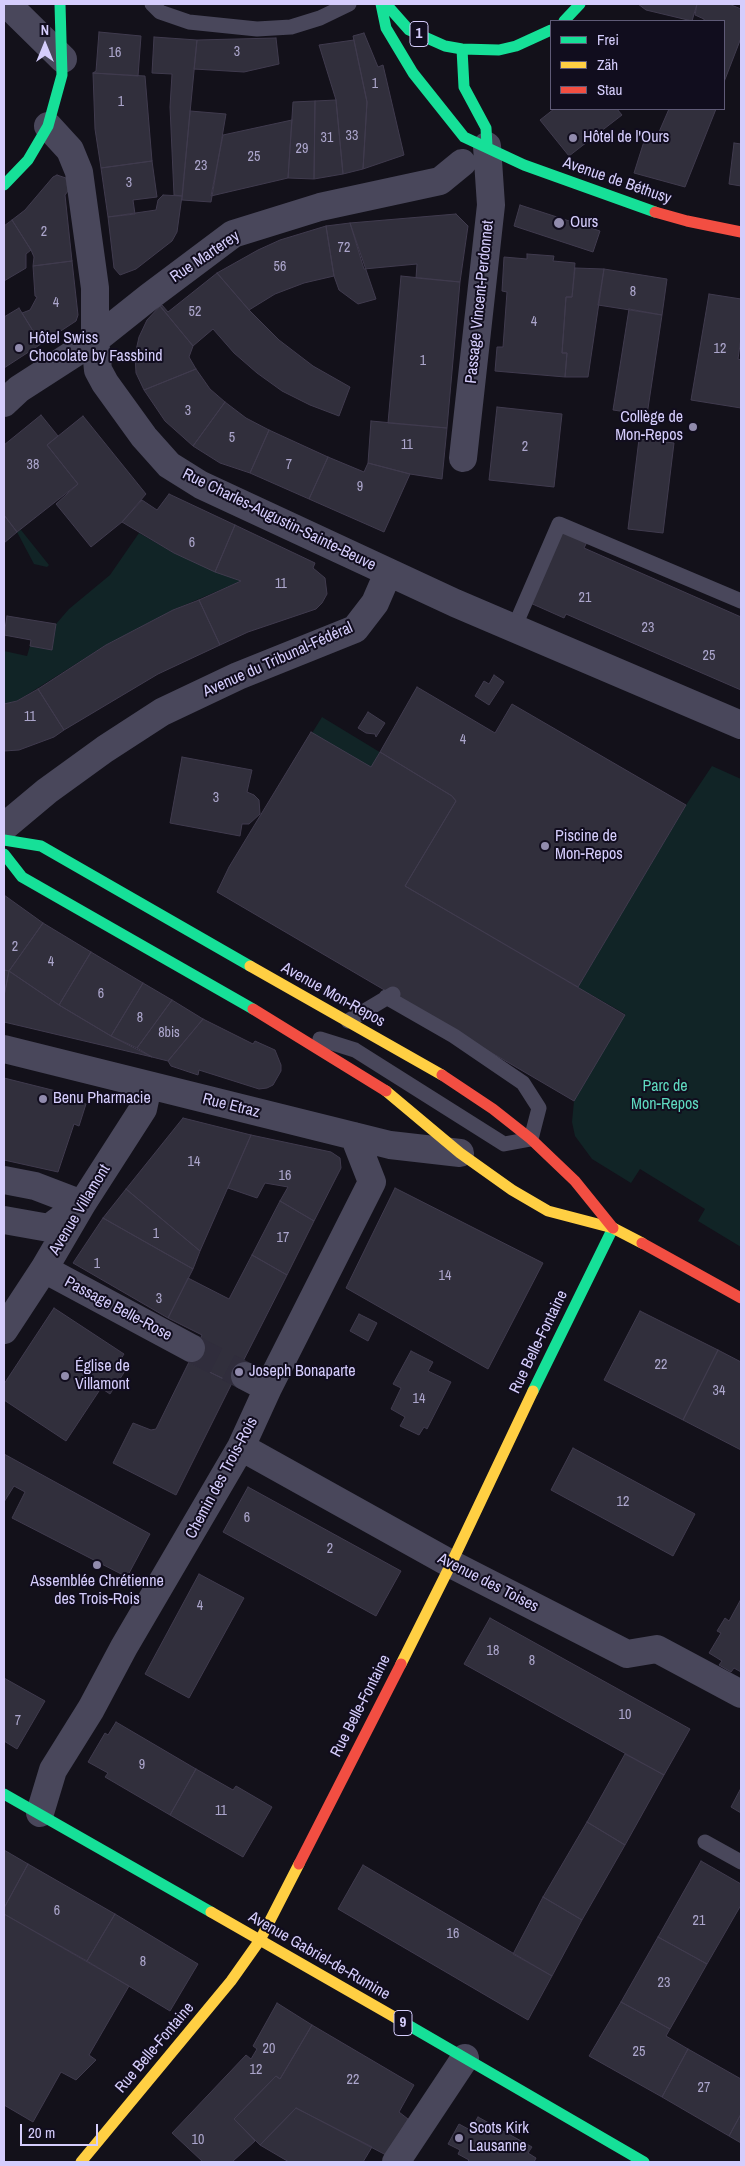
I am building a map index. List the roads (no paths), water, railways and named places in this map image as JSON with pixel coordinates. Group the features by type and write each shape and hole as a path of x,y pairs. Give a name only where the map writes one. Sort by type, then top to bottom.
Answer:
{"main road":[{"path":"4,185 28,160 48,126 62,75 60,4"},
{"name":"Avenue de Béthusy","path":"381,4 386,28 413,72 464,137 487,146 524,165 632,205 687,221 741,232"},
{"name":"1","path":"386,4 410,30 445,46 462,49 499,50 524,43 550,30"},
{"path":"565,20 580,4"},
{"path":"462,49 464,87 486,128 487,146"},
{"name":"Avenue Mon-Repos","path":"4,840 41,846 438,1073 493,1109 531,1140 575,1181 613,1228"},
{"name":"Avenue Mon-Repos","path":"4,854 22,877 288,1029 384,1090 460,1153 512,1190 548,1211 613,1228 741,1298"},
{"name":"Rue Belle-Fontaine","path":"81,2162 232,1981 260,1940 335,1796 451,1564 568,1317 613,1228"},
{"name":"Avenue Gabriel-de-Rumine","path":"4,1794 40,1812 644,2162"}],"street":[{"path":"7,4 63,59"},
{"name":"Rue Charles-Augustin-Sainte-Beuve","path":"48,126 70,150 80,172 94,288 95,340 98,370 104,383 144,437 169,465 201,485 388,573"},
{"name":"Passage Vincent-Perdonnet","path":"463,458 491,206 487,146"},
{"name":"Rue Marterey","path":"4,403 19,389 95,340 233,234 320,207 440,181 462,163"},
{"path":"388,573 741,725"},
{"name":"Avenue du Tribunal-Fédéral","path":"4,827 47,791 162,712 238,676 355,629 375,603 388,573"},
{"name":"Rue Etraz","path":"4,1049 390,1145 460,1153"},
{"name":"Avenue Villamont","path":"4,1330 44,1270 82,1204 143,1109 148,1086"},
{"name":"Chemin des Trois-Rois","path":"40,1812 54,1770 241,1447 257,1382 372,1182 354,1136"},
{"path":"4,1180 35,1186 82,1204"},
{"path":"4,1220 49,1228 82,1204"},
{"name":"Passage Belle-Rose","path":"44,1270 191,1348"},
{"name":"Avenue des Toises","path":"241,1447 451,1564 627,1654 657,1649 741,1694"},
{"path":"396,2162 465,2058"}],"lane":[{"path":"152,4 160,12 189,22 258,29 290,27 320,18 349,4"},
{"path":"514,628 559,524 741,601"},
{"path":"288,1029 355,1050 504,1144 531,1140 539,1108 524,1083 454,1036 389,996 348,1021"},
{"path":"705,1842 741,1862"}],"tunnel":[{"path":"191,1348 245,1376"}],"place":[{"name":"Hôtel de l'Ours","path":"573,138"},
{"name":"Ours","path":"559,223"},
{"name":"Hôtel Swiss Chocolate by Fassbind","path":"19,348"},
{"name":"Collège de Mon-Repos","path":"693,427"},
{"name":"Piscine de Mon-Repos","path":"545,846"},
{"name":"Benu Pharmacie","path":"43,1099"},
{"name":"Joseph Bonaparte","path":"239,1372"},
{"name":"Église de Villamont","path":"65,1376"},
{"name":"Assemblée Chrétienne des Trois-Rois","path":"97,1565"},
{"name":"Scots Kirk Lausanne","path":"459,2138"}],"park label":[{"name":"Parc de Mon-Repos","path":"665,1096"}]}
